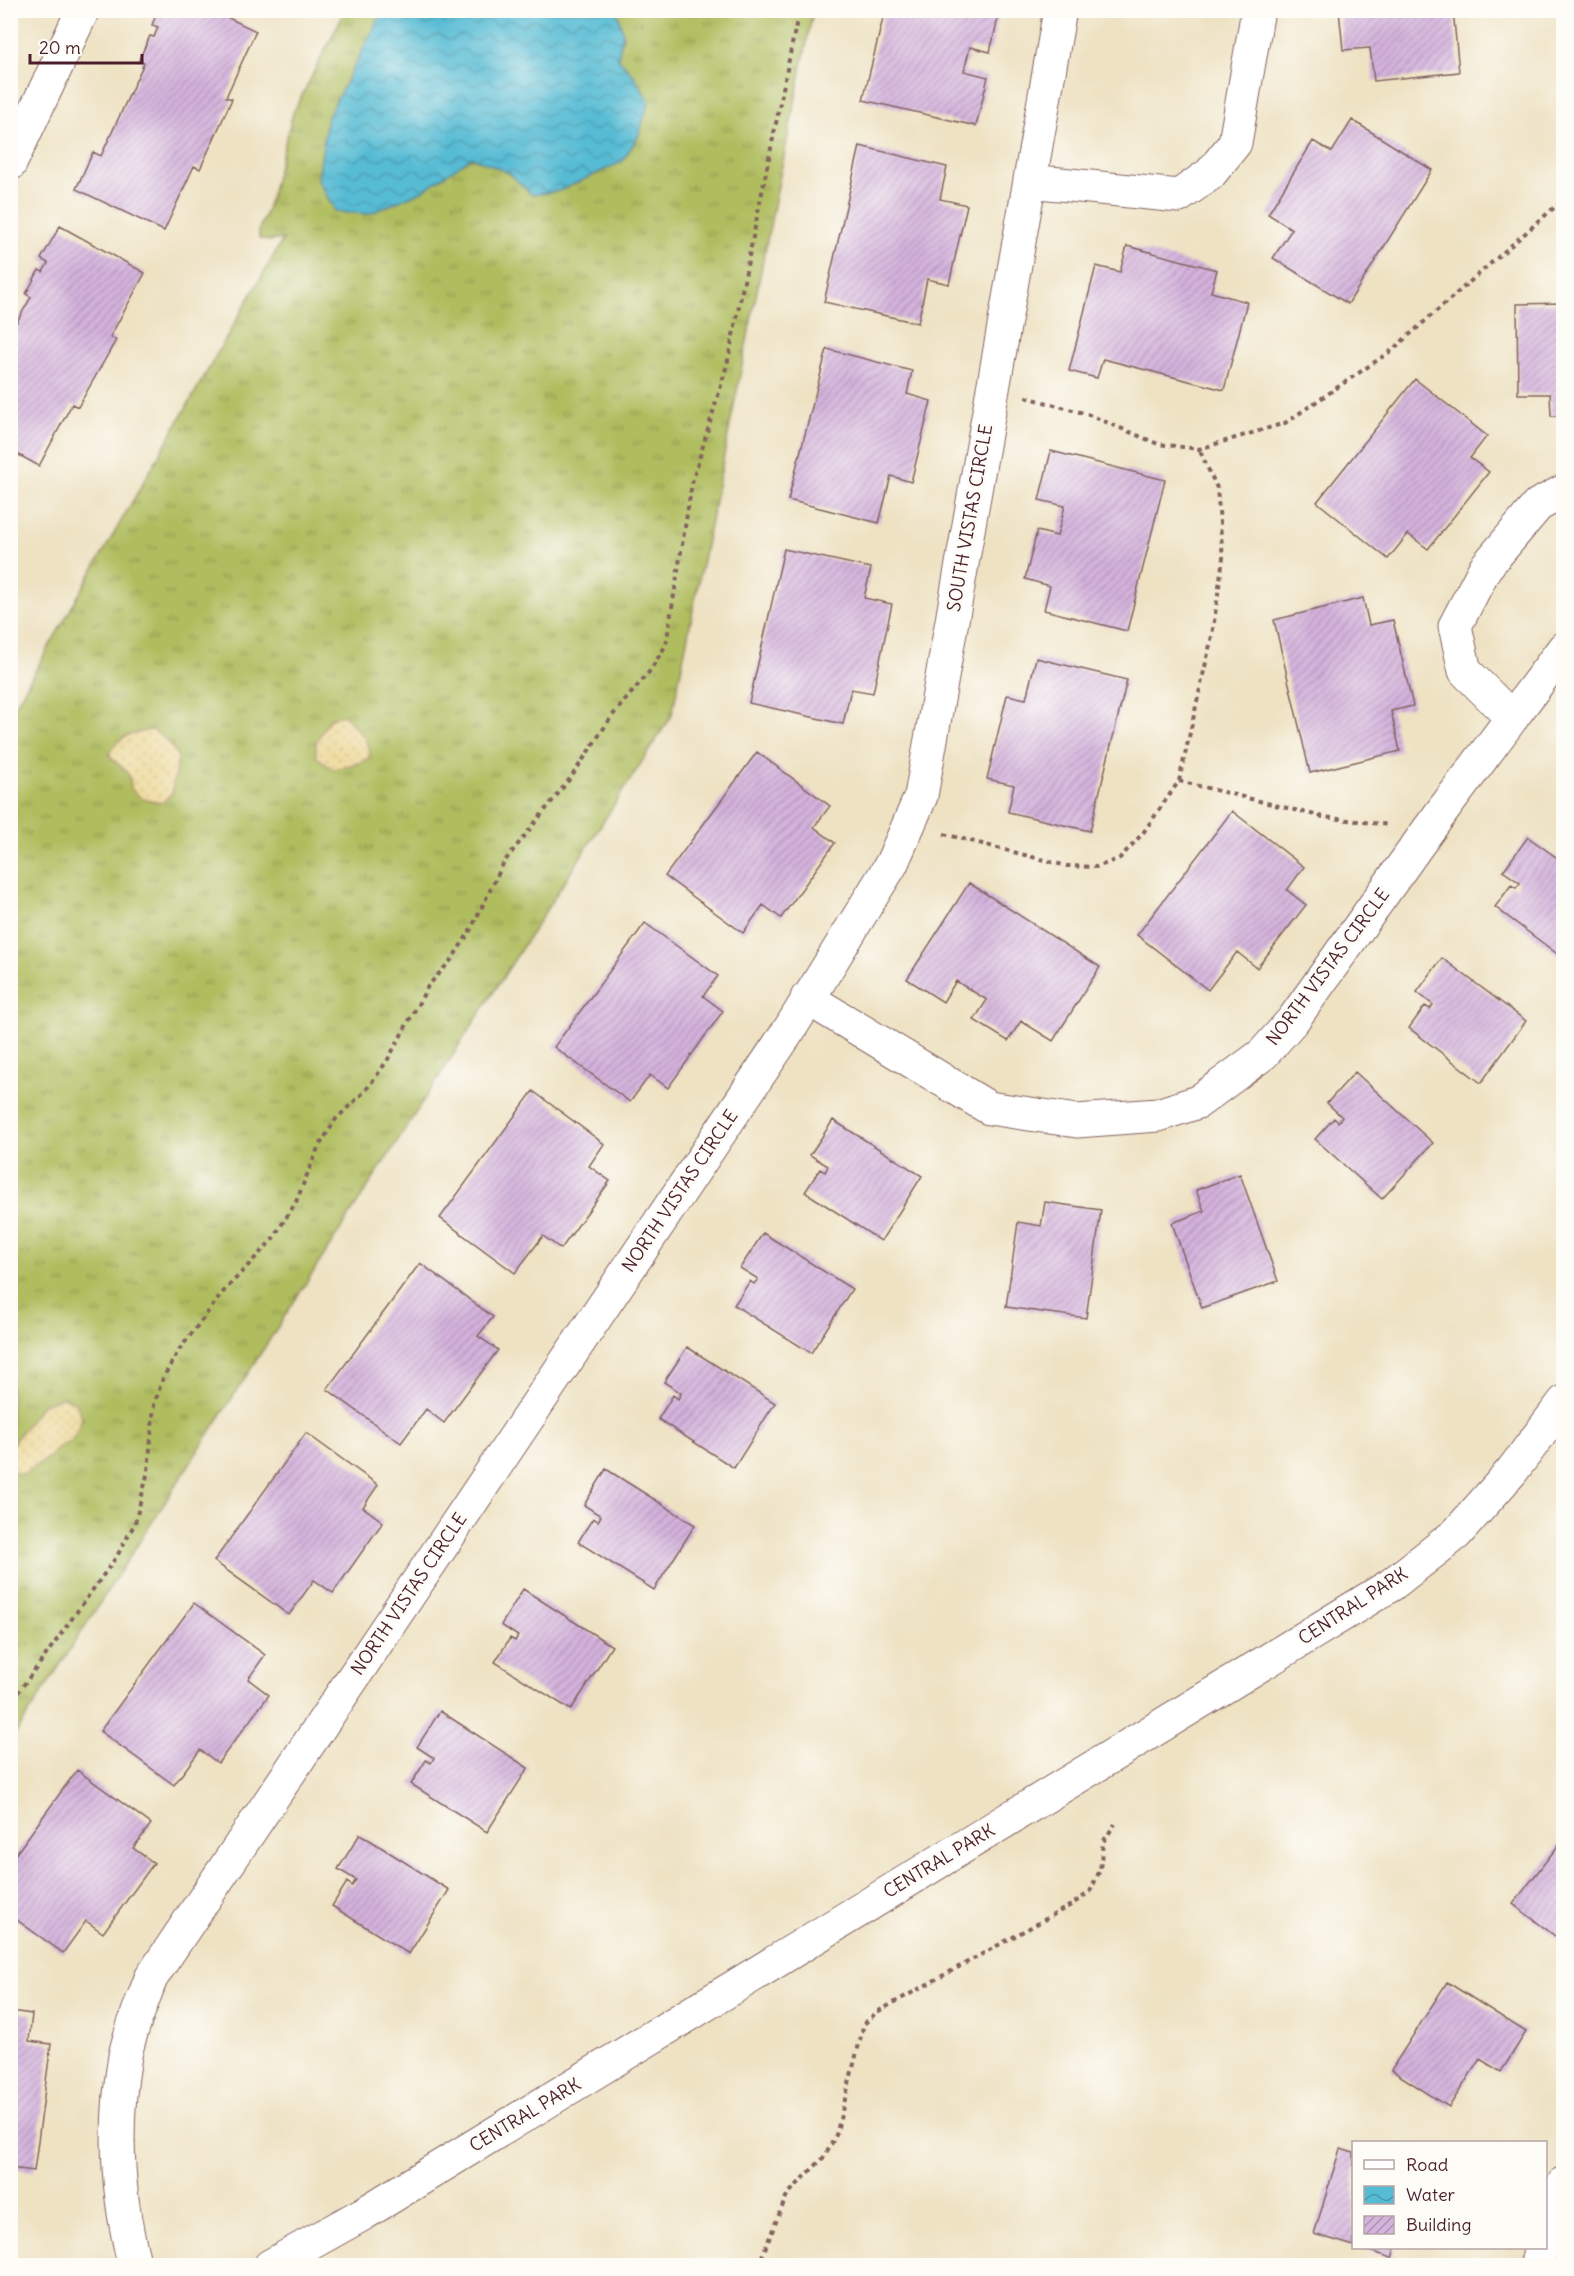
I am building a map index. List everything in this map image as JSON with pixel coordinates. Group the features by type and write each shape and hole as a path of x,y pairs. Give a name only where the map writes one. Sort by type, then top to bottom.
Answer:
{"street":[{"path":"10,164 83,10"},
{"name":"SOUTH VISTAS CIRCLE","path":"807,998 892,863 921,796 1060,10"},
{"path":"1030,181 1179,196 1210,174 1235,143 1258,10"},
{"path":"1512,718 1465,672 1455,626 1485,568 1538,505 1563,491"},
{"name":"NORTH VISTAS CIRCLE","path":"135,2265 125,2228 116,2141 125,2055 151,1978 784,1037 807,998 989,1108 1077,1121 1158,1115 1198,1101 1263,1054 1293,1020 1563,648"},
{"name":"CENTRAL PARK","path":"270,2265 373,2208 1391,1585 1456,1534 1512,1471 1563,1402"},
{"path":"1547,2227 1563,2183"},
{"path":"1536,2265 1540,2249"}],"path":[{"path":"10,1698 19,1691 117,1556 135,1523 148,1471 154,1405 163,1378 178,1350 224,1291 272,1240 296,1202 324,1138 336,1119 366,1090 387,1061 428,986 452,959 470,931 504,862 572,776 612,716 649,672 666,645 692,483 727,365 799,10"},
{"path":"993,387 1087,414 1158,444 1199,449 1285,423 1391,351 1563,199"},
{"path":"908,825 1067,866 1097,867 1120,858 1143,833 1179,781 1212,636 1223,558 1217,488 1199,449"},
{"path":"1179,781 1323,818 1429,830"},
{"path":"758,2265 787,2195 825,2156 836,2135 864,2024 877,2013 1071,1905 1089,1892 1100,1870 1103,1842 1115,1824"}],"green space":[{"path":"345,11 813,11 672,715 11,1741 11,713 283,239 269,241 259,238 259,229 267,210 293,113"}],"sand":[{"path":"344,715 364,737 370,752 368,759 360,763 334,770 316,756 316,742 330,718"},
{"path":"152,730 168,741 178,757 172,793 162,803 142,799 131,789 127,772 109,754 117,742 122,739 132,734"},
{"path":"64,1397 76,1403 82,1417 77,1433 71,1441 57,1448 49,1457 23,1474 11,1472 11,1445 43,1404"}],"water":[{"path":"383,11 617,11 623,32 618,58 635,77 649,102 638,137 622,162 559,191 532,195 509,173 472,157 422,191 369,214 336,212 318,180 327,118"}],"building":[{"path":"158,10 212,10 256,31 226,97 232,99 200,169 194,166 164,231 76,189 93,152 101,156 144,63 139,60 150,36 154,37 158,27 152,25"},
{"path":"885,10 1000,10 990,52 970,47 964,71 988,77 976,126 863,100"},
{"path":"1339,10 1453,10 1459,72 1374,81 1370,48 1343,50"},
{"path":"1352,120 1432,170 1348,304 1273,258 1292,229 1268,214 1313,141 1332,152"},
{"path":"860,146 947,167 940,199 967,205 949,284 927,279 918,323 824,302"},
{"path":"60,226 145,273 110,337 116,340 78,407 72,404 39,466 10,450 10,334 31,297 26,294 39,270 43,272 48,263 41,259"},
{"path":"1127,246 1217,270 1211,292 1247,302 1224,390 1103,359 1097,378 1069,371 1096,266 1120,272"},
{"path":"1564,303 1564,416 1551,416 1550,394 1518,394 1517,304"},
{"path":"827,349 912,371 907,394 931,401 911,482 891,476 879,523 788,500"},
{"path":"1415,379 1487,436 1470,458 1489,472 1428,549 1408,534 1388,559 1317,502"},
{"path":"1051,451 1165,480 1127,631 1044,610 1050,586 1025,579 1037,531 1057,536 1065,506 1039,500"},
{"path":"784,549 871,568 864,598 892,604 873,693 851,689 843,724 749,703"},
{"path":"1363,598 1369,625 1393,620 1413,706 1391,711 1400,751 1310,773 1274,620"},
{"path":"1036,658 1127,680 1090,831 1008,812 1014,785 987,779 1007,695 1026,699"},
{"path":"757,752 830,806 814,827 835,843 781,918 763,905 743,933 665,876"},
{"path":"1232,811 1304,867 1287,890 1306,905 1257,968 1237,952 1208,990 1137,935"},
{"path":"1528,837 1564,863 1564,959 1495,907 1511,885 1516,888 1520,883 1503,871"},
{"path":"969,883 1100,967 1053,1041 1021,1021 1008,1041 974,1020 987,1000 956,981 943,1002 907,979"},
{"path":"645,923 718,976 703,996 723,1011 668,1088 650,1075 630,1102 554,1047"},
{"path":"1442,958 1526,1021 1481,1083 1409,1028 1425,1006 1430,1009 1433,1005 1417,992"},
{"path":"1355,1072 1433,1143 1382,1199 1315,1139 1334,1118 1338,1122 1342,1117 1327,1103"},
{"path":"533,1091 604,1144 589,1166 610,1181 561,1249 543,1236 515,1273 440,1218"},
{"path":"833,1120 922,1176 881,1241 805,1192 820,1169 825,1172 828,1166 810,1155"},
{"path":"1240,1174 1278,1281 1202,1308 1172,1223 1204,1211 1196,1190"},
{"path":"1045,1202 1101,1210 1086,1318 1006,1307 1018,1222 1041,1226"},
{"path":"763,1233 852,1289 811,1353 734,1305 750,1281 754,1284 758,1279 740,1268"},
{"path":"420,1263 493,1317 478,1336 498,1350 444,1423 426,1409 401,1443 327,1389"},
{"path":"687,1347 775,1403 734,1468 658,1419 673,1395 678,1399 681,1393 664,1382"},
{"path":"306,1433 378,1485 363,1507 383,1522 333,1593 314,1580 289,1615 214,1561"},
{"path":"606,1469 695,1525 654,1590 578,1542 593,1518 598,1521 601,1516 584,1505"},
{"path":"523,1589 612,1646 571,1710 495,1662 510,1638 515,1641 518,1636 501,1625"},
{"path":"194,1603 265,1655 248,1679 269,1695 218,1763 200,1750 174,1785 100,1731"},
{"path":"440,1711 528,1768 487,1832 411,1784 426,1760 431,1763 434,1758 417,1747"},
{"path":"77,1770 151,1824 133,1848 154,1863 103,1933 86,1921 63,1953 10,1915 10,1862"},
{"path":"360,1834 449,1890 409,1954 332,1906 347,1882 352,1886 356,1880 338,1869"},
{"path":"1564,1838 1564,1933 1559,1939 1513,1904"},
{"path":"1447,1982 1526,2032 1501,2072 1480,2059 1449,2107 1391,2070"},
{"path":"10,2011 32,2014 29,2041 51,2044 34,2171 10,2168"},
{"path":"1340,2149 1352,2152 1352,2245 1314,2234"},
{"path":"1363,2249 1395,2249 1392,2258"}]}
